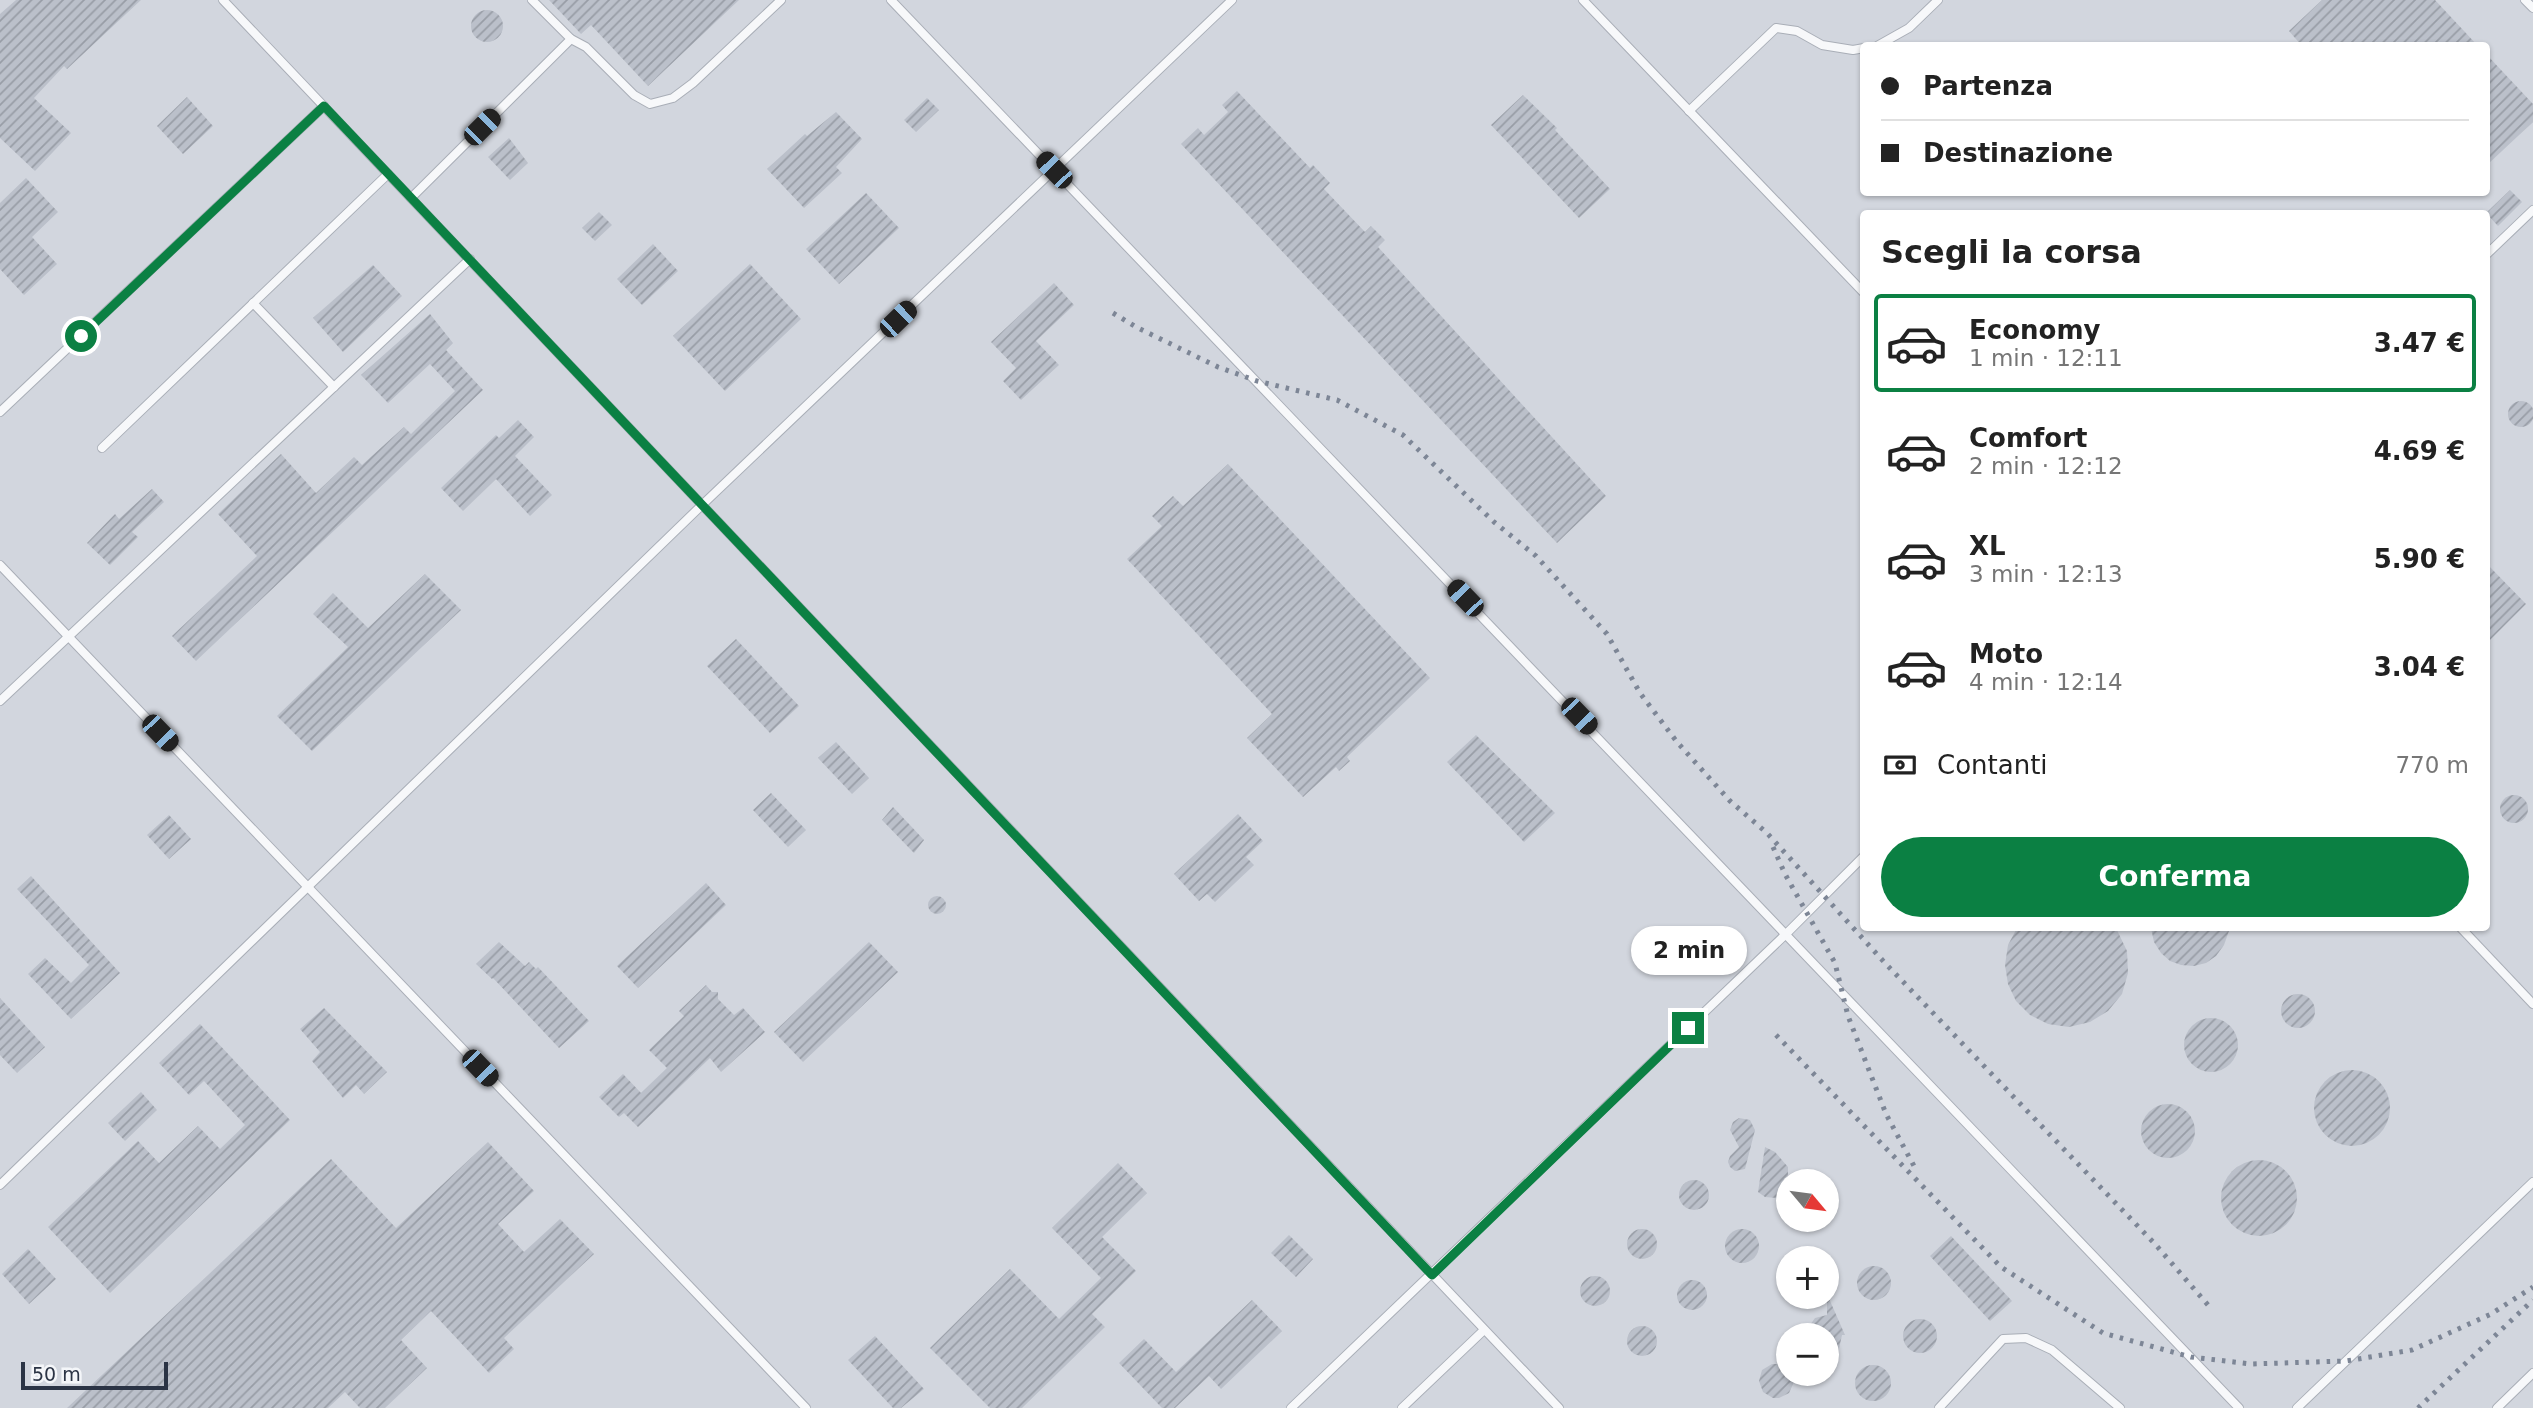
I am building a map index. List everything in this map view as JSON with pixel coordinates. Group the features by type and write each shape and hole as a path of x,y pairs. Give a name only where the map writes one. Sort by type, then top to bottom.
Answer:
{"lane":[{"path":"223,0 1559,1408"},
{"path":"532,0 570,39 586,47 634,95 650,104 673,98 693,83 781,0"},
{"path":"891,0 2239,1408"},
{"path":"0,1185 702,505 1231,0"},
{"path":"1583,0 1860,289"},
{"path":"1884,42 1909,28 1938,0"},
{"path":"2525,0 2533,8"},
{"path":"1689,111 1776,28 1797,31 1822,45 1860,49"},
{"path":"411,198 570,39"},
{"path":"0,412 324,106"},
{"path":"102,448 388,174"},
{"path":"2490,251 2533,210"},
{"path":"0,701 470,259"},
{"path":"253,303 334,387"},
{"path":"0,565 806,1408"},
{"path":"1291,1408 1860,860"},
{"path":"2464,931 2533,1004"},
{"path":"2297,1408 2533,1182"},
{"path":"1402,1408 1484,1330"},
{"path":"1939,1408 2003,1339 2026,1338 2052,1350 2120,1408"},
{"path":"2497,1408 2533,1373"}],"shaded area":[{"path":"0,0 2533,0 2533,1408 0,1408"}],"building":[{"path":"16,0 141,0 67,69 64,66 34,98 71,133 35,171 0,138 0,14"},
{"path":"549,0 739,0 648,86 591,25 581,34"},
{"path":"2322,0 2435,0 2474,42 2299,42 2289,31"},
{"path":"487,10 498,15 503,26 498,37 487,42 476,37 471,26 476,15"},
{"path":"2490,58 2533,104 2533,122 2490,162"},
{"path":"1237,91 1310,168 1313,165 1330,183 1324,189 1365,232 1371,226 1385,240 1378,247 1606,496 1557,543 1181,144 1198,128 1204,135 1228,112 1222,105"},
{"path":"1523,95 1557,128 1555,130 1610,189 1579,218 1491,125"},
{"path":"187,97 213,126 183,154 157,126"},
{"path":"927,98 939,110 916,132 904,120"},
{"path":"836,112 862,139 836,167 842,173 804,208 767,169 805,134 807,136"},
{"path":"509,138 528,163 510,180 488,157"},
{"path":"26,178 58,212 32,237 57,264 24,295 0,269 0,203"},
{"path":"2510,190 2522,202 2498,226 2490,217 2489,210"},
{"path":"866,193 899,228 839,284 806,249"},
{"path":"599,212 612,225 595,241 582,228"},
{"path":"653,244 678,271 642,305 617,279"},
{"path":"750,264 801,319 725,391 673,336"},
{"path":"373,265 402,296 343,352 313,318"},
{"path":"1054,283 1074,305 1036,341 1059,365 1021,400 1003,381 1016,368 991,342"},
{"path":"430,314 453,343 446,350 483,390 196,661 172,636 257,556 218,514 281,454 316,493 354,457 362,465 404,427 411,434 455,391 430,364 388,403 361,375"},
{"path":"2521,401 2530,405 2534,414 2530,423 2521,427 2512,423 2508,414 2512,405"},
{"path":"518,420 534,437 515,456 552,495 530,516 496,479 463,511 441,488 496,435 499,438"},
{"path":"1228,464 1430,678 1347,757 1350,761 1339,771 1336,767 1303,797 1247,738 1272,714 1127,559 1162,526 1152,516 1173,496 1183,506"},
{"path":"152,489 164,502 132,532 138,537 110,565 87,543 115,514 119,519"},
{"path":"2490,567 2526,604 2490,640"},
{"path":"425,574 461,610 312,751 277,716 348,647 313,614 333,593 368,628"},
{"path":"736,639 799,706 770,733 707,666"},
{"path":"1476,735 1555,813 1524,842 1447,762"},
{"path":"836,742 869,778 852,794 818,758"},
{"path":"771,793 806,830 788,847 753,810"},
{"path":"2514,795 2524,799 2528,809 2524,819 2514,823 2504,819 2500,809 2504,799"},
{"path":"893,807 924,840 914,853 882,820"},
{"path":"1238,814 1263,841 1246,857 1254,865 1215,902 1207,894 1199,901 1174,874"},
{"path":"169,815 191,839 169,859 147,835"},
{"path":"31,876 120,973 71,1019 28,974 45,958 71,983 89,965 17,889"},
{"path":"706,883 726,905 638,988 617,966"},
{"path":"933,896 941,896 946,905 944,912 933,914 928,909 928,901"},
{"path":"2015,931 2117,931 2127,951 2128,973 2122,994 2108,1011 2090,1022 2069,1027 2048,1024 2030,1015 2016,1001 2008,984 2005,965 2008,945"},
{"path":"2152,931 2229,931 2216,956 2206,963 2194,966 2170,961 2154,942"},
{"path":"499,942 525,966 529,962 536,969 538,967 589,1021 559,1048 493,978 476,964"},
{"path":"869,942 898,972 803,1062 774,1032"},
{"path":"706,985 712,992 718,992 718,999 734,1015 743,1008 765,1032 721,1072 710,1058 638,1127 624,1113 619,1117 599,1097 623,1074 641,1093 667,1068 649,1050 684,1016 679,1011"},
{"path":"2298,994 2310,999 2315,1011 2310,1023 2298,1028 2286,1023 2281,1011 2286,999"},
{"path":"0,998 45,1047 17,1073 0,1055"},
{"path":"324,1008 387,1072 364,1094 356,1085 343,1098 312,1061 320,1052 300,1029"},
{"path":"2211,1018 2230,1026 2238,1045 2230,1064 2211,1072 2192,1064 2184,1045 2192,1026"},
{"path":"200,1024 290,1120 110,1293 48,1227 138,1141 159,1163 198,1126 220,1149 245,1125 204,1081 189,1095 159,1063"},
{"path":"2352,1070 2366,1073 2379,1081 2387,1094 2390,1108 2387,1122 2379,1135 2366,1143 2352,1146 2338,1143 2325,1135 2317,1122 2314,1108 2317,1094 2325,1081 2338,1073"},
{"path":"141,1092 157,1110 125,1141 108,1123"},
{"path":"2168,1104 2187,1112 2195,1131 2187,1150 2168,1158 2149,1150 2141,1131 2149,1112"},
{"path":"1739,1118 1750,1120 1755,1130 1745,1169 1735,1171 1728,1162 1739,1147 1730,1130 1733,1122"},
{"path":"488,1142 534,1191 498,1224 524,1252 560,1219 594,1254 504,1338 514,1349 489,1373 431,1311 401,1340 427,1368 385,1408 360,1408 345,1392 328,1408 67,1408 331,1159 396,1228"},
{"path":"1765,1147 1775,1152 1788,1169 1776,1169 1776,1198 1765,1197 1758,1192"},
{"path":"2259,1160 2274,1163 2286,1171 2294,1183 2297,1198 2294,1213 2286,1225 2274,1233 2259,1236 2244,1233 2232,1225 2224,1213 2221,1198 2224,1183 2232,1171 2244,1163"},
{"path":"1118,1163 1147,1193 1102,1237 1136,1271 1092,1314 1105,1327 1022,1408 990,1408 930,1348 1010,1269 1059,1319 1101,1278 1052,1228"},
{"path":"1694,1180 1705,1184 1709,1195 1705,1206 1694,1210 1683,1206 1679,1195 1683,1184"},
{"path":"1642,1229 1653,1233 1657,1244 1653,1255 1642,1259 1631,1255 1627,1244 1631,1233"},
{"path":"1742,1229 1754,1234 1759,1246 1754,1258 1742,1263 1730,1258 1725,1246 1730,1234"},
{"path":"1289,1235 1313,1259 1296,1277 1271,1253"},
{"path":"1951,1236 2012,1301 1990,1321 1930,1256"},
{"path":"28,1249 56,1279 29,1304 2,1274"},
{"path":"1874,1266 1886,1271 1891,1283 1886,1295 1874,1300 1862,1295 1857,1283 1862,1271"},
{"path":"1595,1276 1606,1280 1610,1291 1606,1302 1595,1306 1584,1302 1580,1291 1584,1280"},
{"path":"1692,1280 1703,1284 1707,1295 1703,1306 1692,1310 1681,1306 1677,1295 1681,1284"},
{"path":"1252,1300 1282,1331 1221,1389 1209,1376 1175,1408 1162,1408 1119,1363 1144,1339 1176,1372"},
{"path":"1827,1309 1834,1309 1845,1335 1842,1335 1839,1349 1839,1323 1811,1323 1815,1318 1827,1315"},
{"path":"1920,1319 1932,1324 1937,1336 1932,1348 1920,1353 1908,1348 1903,1336 1908,1324"},
{"path":"1642,1326 1653,1330 1657,1341 1653,1352 1642,1356 1631,1352 1627,1341 1631,1330"},
{"path":"875,1336 924,1389 901,1408 893,1408 848,1360"},
{"path":"1776,1364 1776,1386 1792,1386 1789,1393 1773,1398 1763,1392 1759,1381 1762,1370"},
{"path":"1873,1365 1885,1371 1891,1383 1885,1395 1873,1401 1861,1395 1855,1383 1861,1371"}],"railway":[{"path":"1113,313 1218,367 1257,381 1337,400 1403,435 1494,522 1536,556 1607,634 1640,693 1677,742 1730,801 1767,833 1885,963 2155,1244 2208,1305"},
{"path":"1773,847 1785,874 1835,963 1848,1016 1886,1114 1914,1166"},
{"path":"1776,1035 2001,1267 2103,1333 2191,1357 2251,1364 2346,1361 2412,1350 2491,1314 2533,1287"},
{"path":"2418,1408 2533,1300"}],"route":[{"path":"81,336 324,106 1432,1275 1688,1028"}]}
